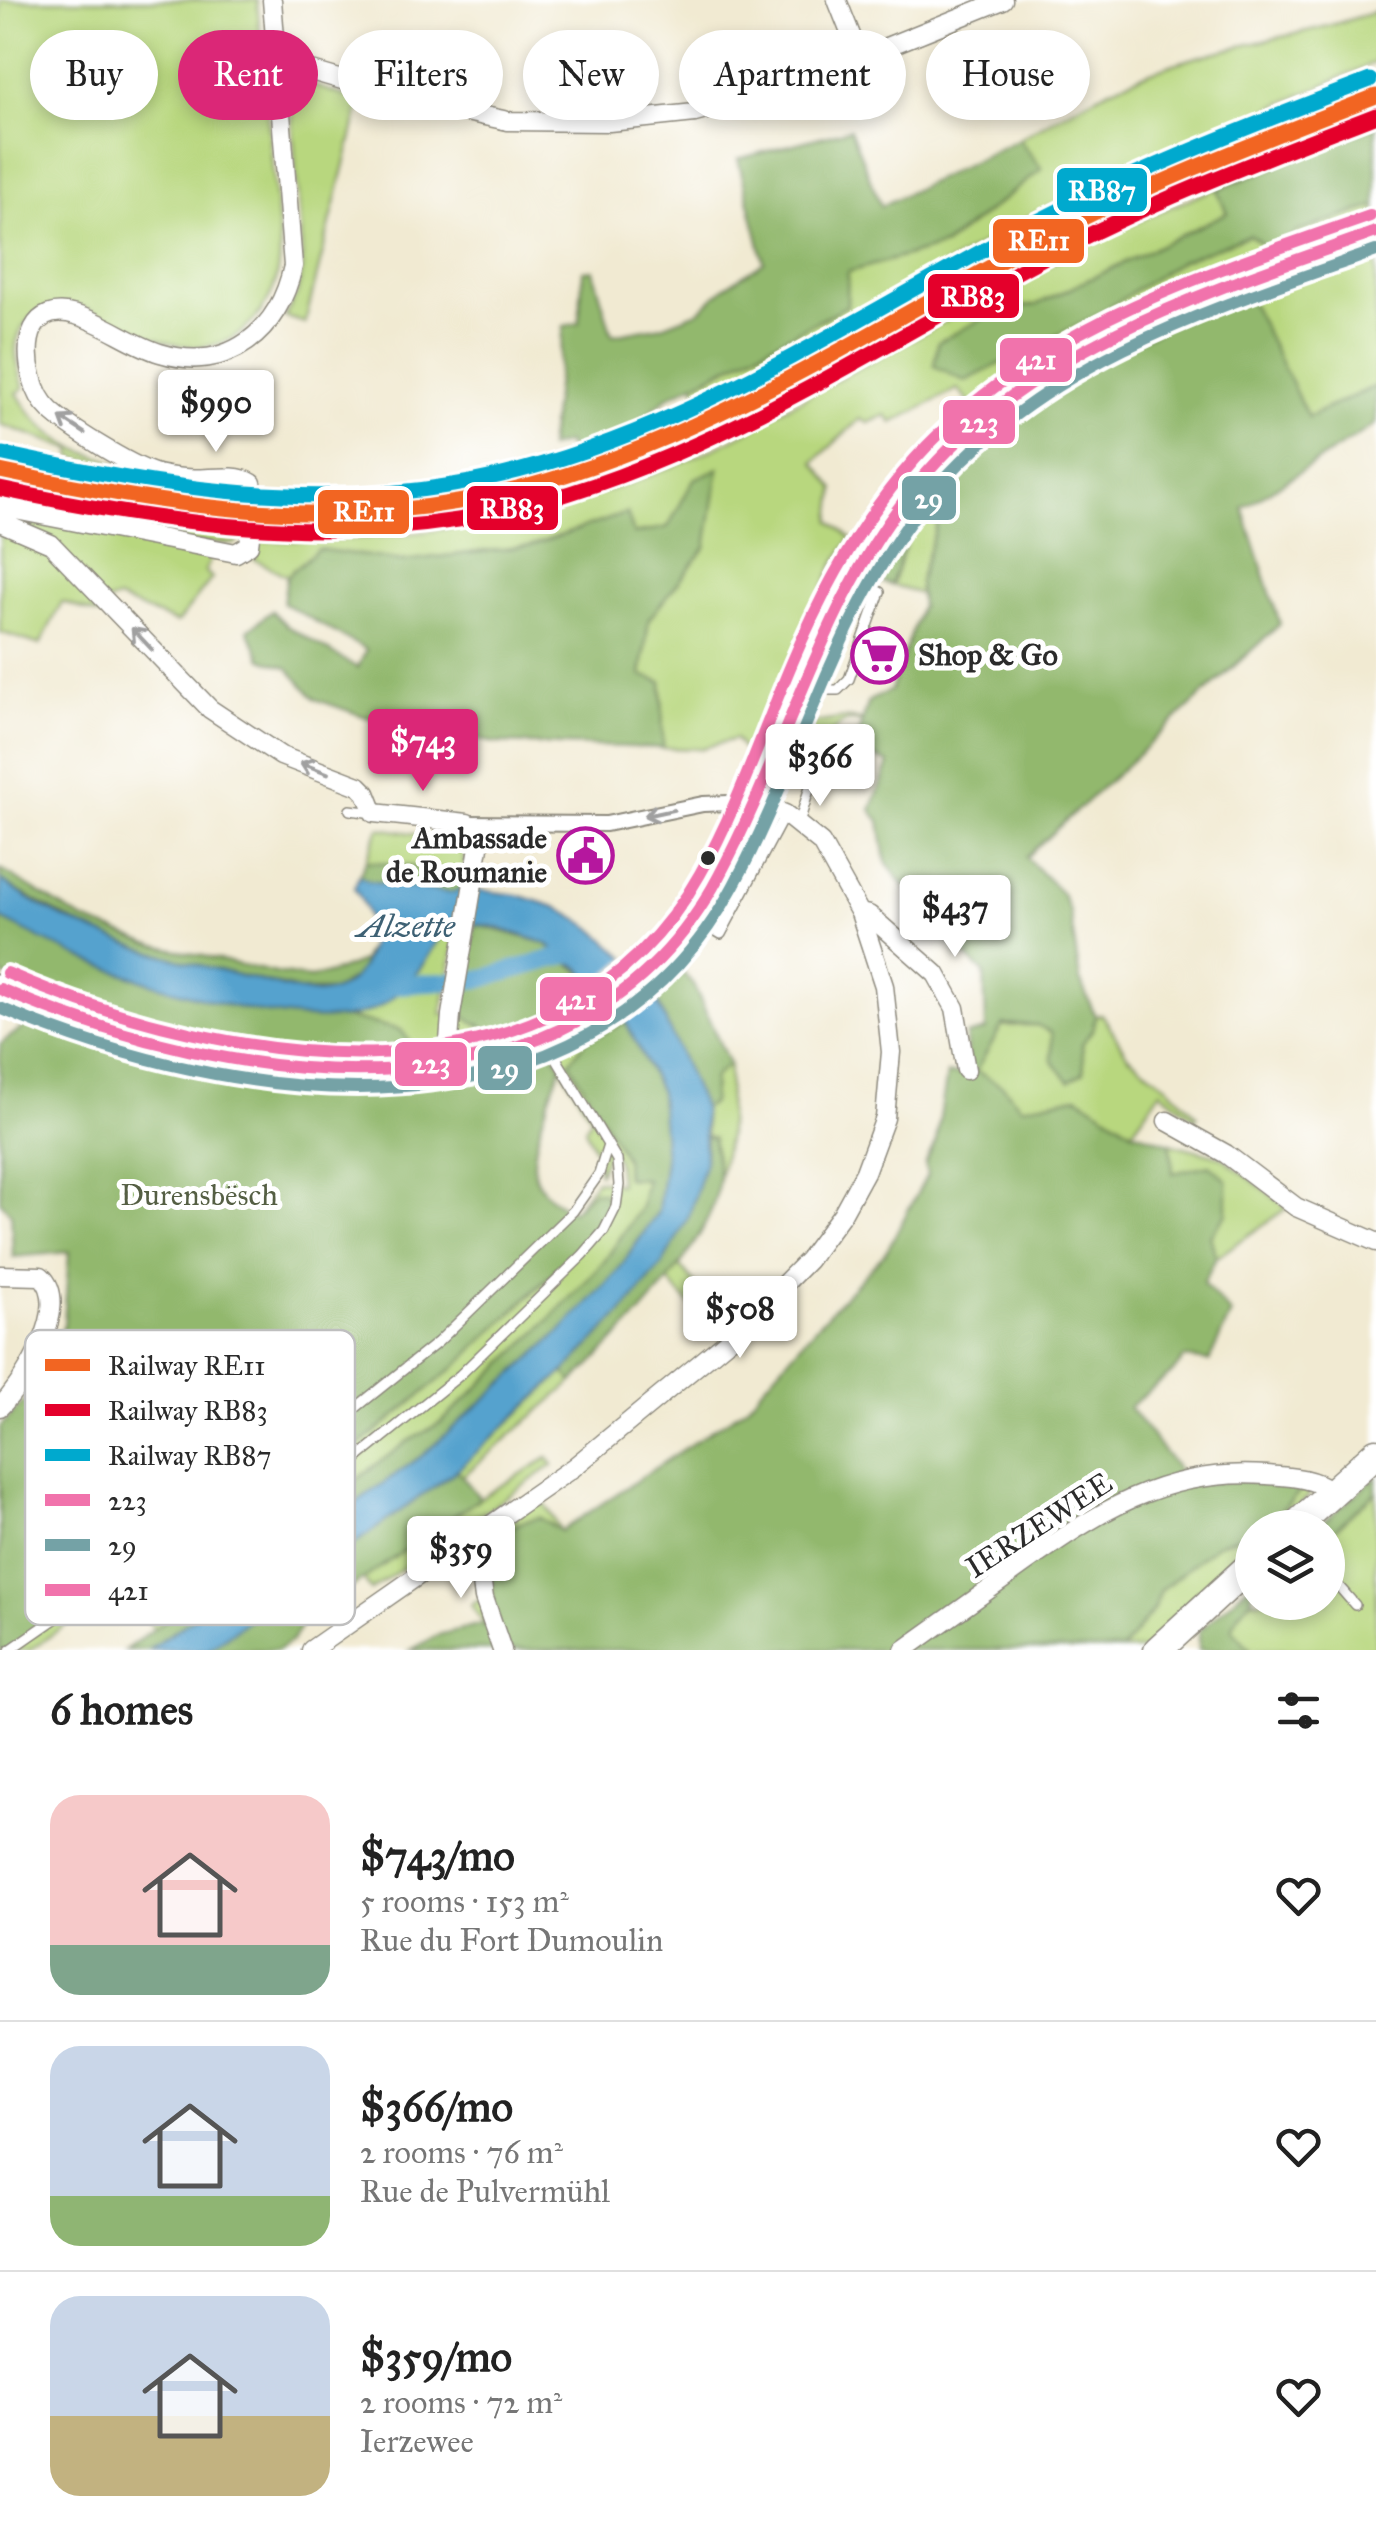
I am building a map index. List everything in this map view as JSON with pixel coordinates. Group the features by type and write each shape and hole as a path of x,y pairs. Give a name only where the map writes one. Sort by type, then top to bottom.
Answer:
{"main road":[{"path":"0,989 95,1028 157,1046 358,1072 447,1068 494,1057 580,1020 610,1000 695,918 755,802 802,684 852,579 910,494 972,427 1016,391 1098,341 1172,306 1376,232"},
{"path":"1312,1510 1376,1454"},
{"path":"1172,1645 1235,1581"}],"street":[{"path":"272,0 275,30"},
{"path":"837,0 849,30"},
{"path":"906,39 1003,0"},
{"path":"318,72 508,121 609,122 679,115"},
{"path":"0,507 236,553 244,551 253,538 256,496 246,479 190,479 154,474 138,466 51,411 33,382 26,350 30,333 40,320 57,313 76,315 158,353 184,358 211,357 236,349 258,334 276,314 288,291 293,266 282,120"},
{"path":"0,522 51,544 210,708 282,756 359,786 374,814 466,823 606,824 703,804 755,802 792,818 822,843 860,912 884,986 890,1052 885,1118 865,1172 842,1214 808,1260 732,1337 574,1467 355,1619"},
{"path":"447,1068 451,1015 479,848 478,834 466,823"},
{"path":"860,912 869,915 936,974 955,1008 966,1070"},
{"path":"1167,1121 1226,1154 1296,1208 1376,1242"},
{"path":"0,1275 34,1274 47,1281 52,1304 44,1330"},
{"path":"0,1407 25,1377"},
{"name":"IERZEWEE","path":"904,1650 1068,1533 1144,1491 1237,1472 1315,1480 1332,1491"},
{"path":"475,1534 484,1598 502,1650"},
{"path":"311,1650 346,1625"}],"lane":[{"path":"802,684 816,690 838,690 849,678 880,592 852,579"},
{"path":"695,918 721,934 811,783 772,764"},
{"path":"350,810 374,814"},
{"path":"732,849 760,866"},
{"path":"355,1459 460,1374 583,1255 604,1231 616,1208 617,1160 544,1038"},
{"path":"355,1408 438,1342 572,1211 600,1174 608,1145"},
{"path":"1345,1593 1355,1604"},
{"path":"10,1650 46,1625"}],"green space":[{"path":"0,0 257,0 260,30 178,30 178,120 268,120 280,250 277,279 270,296 254,320 234,337 214,345 170,342 72,306 49,308 30,319 18,338 16,355 24,388 17,393 34,417 57,438 127,468 72,457 73,450 0,424"},
{"path":"1376,11 1376,62 1037,212 908,287 701,395 694,385 847,306 847,272 945,245 1041,170 1019,139 1053,120 1090,120 1090,100 1165,67"},
{"path":"318,87 338,94 338,120 356,120 305,323 285,317 297,294 303,268 292,120 318,120"},
{"path":"1376,123 1218,190 1227,213 1036,305 1003,308 1096,316 1180,261 1250,235 1272,252 1297,232 1376,206 1376,386 1308,417 1177,322 1083,371 993,429 958,389 892,423 886,415 868,423 860,419 814,462 835,489 831,521 851,538 832,568 756,751 745,752 735,739 699,749 663,748 662,682 641,676 649,619 706,547 718,469 694,480 668,527 633,534 627,513 530,546 403,561 318,549 287,576 254,559 259,540 389,536 453,528 578,500 640,479 758,426 757,423 1085,245"},
{"path":"1376,126 1376,206 1297,232 1272,252 1250,235 1180,261 1096,316 965,381 934,366 938,342 1003,308 1036,305 1227,213 1217,190"},
{"path":"850,129 881,206 1019,139 1042,169 944,245 848,272 847,306 668,397 633,427 571,454 567,443 548,448 564,326 579,323 583,271 593,270 612,335 662,326 698,312 725,287 764,262 738,159"},
{"path":"1248,296 1308,417 1376,386 1376,424 1243,508 1280,624 1026,857 1062,894 1070,912 1080,980 1095,1016 1092,1030 1082,1044 1084,1072 1069,1081 1052,1061 1052,1033 1037,1025 1003,1024 976,1071 1004,1087 1021,1107 1078,1096 1132,1131 1170,1143 1173,1173 1210,1165 1227,1180 1227,1213 1210,1236 1216,1258 1203,1283 1231,1314 1209,1361 1184,1358 1174,1371 1129,1407 1189,1484 1238,1480 1297,1486 1301,1491 1281,1510 1235,1510 1235,1538 1217,1544 1161,1590 1153,1610 1122,1650 411,1650 438,1635 482,1624 499,1644 493,1579 498,1547 505,1534 517,1524 539,1517 561,1531 745,1408 886,1252 927,1175 925,1164 936,1141 947,1074 968,1074 966,1035 986,1030 984,973 937,930 886,862 880,821 871,810 889,763 853,749 869,701 891,690 921,606 919,582 955,467 993,429 1026,404 1105,357 1177,322"},
{"path":"955,467 919,582 920,594 892,585 911,529 907,524"},
{"path":"719,468 706,547 649,619 641,675 662,682 663,748 495,743 366,717 315,699 288,668 262,659 248,630 272,611 287,626 358,668 366,650 283,603 287,576 318,549 403,561 530,546 627,513 634,534 668,527 694,479"},
{"path":"0,507 243,536 234,544 196,542 216,548 205,571 212,578 177,623 118,599 106,603 99,615 62,602 40,645 0,632"},
{"path":"907,524 911,529 891,585 875,580 882,560"},
{"path":"846,718 862,720 840,725 825,742 815,739 811,748 817,752 805,766 799,763 797,742 806,724"},
{"path":"379,828 458,840 464,848 464,882 455,872 366,861"},
{"path":"366,861 455,872 464,882 463,888 451,894 369,881 359,876"},
{"path":"0,869 84,920 147,943 276,973 310,978 331,973 362,961 373,940 361,973 333,991 303,991 145,952 80,925 9,886 0,879"},
{"name":"Durensbësch","path":"0,918 94,963 296,1017 349,1018 401,1030 411,1043 399,1071 544,1038 561,1066 537,1140 537,1180 548,1195 572,1211 593,1191 605,1193 607,1207 598,1225 576,1250 455,1367 355,1449 355,1330 62,1330 69,1252 13,1257 11,1214 0,1201 0,1044 25,1026 40,994 0,974"},
{"path":"448,920 458,921 442,1014 462,1016 502,1036 567,1005 589,1030 618,1014 626,1022 587,1040 615,1139 625,1158 626,1178 646,1179 641,1207 604,1262 546,1323 442,1422 355,1480 355,1449 475,1347 566,1261 607,1207 573,1211 596,1180 619,1184 617,1160 609,1147 599,1174 596,1153 585,1129 591,1117 544,1039 398,1072 401,1030 349,1018 398,991 429,955"},
{"path":"475,924 545,943 594,983 567,1005 502,1036 462,1016"},
{"path":"674,963 693,984 729,1064 714,1077 712,1103 703,1108 651,987"},
{"path":"1102,1014 1128,1056 1169,1087 1198,1116 1194,1118 1161,1091 1132,1131 1078,1096 1021,1107 1004,1087 975,1071 999,1026 1037,1025 1053,1033 1052,1061 1069,1080 1084,1072 1082,1043 1092,1030 1095,1016"},
{"path":"626,1022 660,1092 665,1159 658,1212 617,1272 559,1333 423,1455 355,1503 355,1480 442,1422 546,1323 604,1262 641,1207 646,1179 626,1178 625,1158 569,1062 587,1040"},
{"path":"729,1064 728,1136 718,1183 713,1138 706,1136 703,1108 712,1103 714,1077"},
{"path":"706,1136 713,1138 718,1184 699,1236 660,1290 573,1382 564,1372 628,1306 705,1161"},
{"path":"1170,1143 1222,1157 1287,1208 1216,1258 1210,1236 1227,1213 1173,1173"},
{"path":"679,1265 733,1327 721,1338 668,1281"},
{"path":"564,1372 573,1382 463,1476 457,1470"},
{"name":"Durensbësch","path":"25,1400 25,1625 47,1625 10,1650 0,1650 0,1427"},
{"path":"548,1458 553,1465 371,1590 363,1579 480,1498"},
{"path":"457,1470 480,1498 355,1585 355,1543"},
{"path":"1376,1477 1376,1492 1345,1520 1345,1510 1337,1510"},
{"path":"1297,1486 1309,1496 1293,1510 1281,1510 1301,1491"},
{"path":"1376,1492 1376,1650 1251,1650 1232,1629 1236,1620 1345,1620 1345,1520"},
{"path":"541,1498 561,1531 500,1542 493,1564 499,1645 471,1605 484,1597 498,1539 514,1519"},
{"path":"1235,1538 1235,1563 1225,1577 1143,1650 1122,1650 1153,1610 1161,1590 1217,1544"},
{"path":"1235,1598 1232,1629 1251,1650 1199,1650 1199,1631"},
{"path":"46,1625 65,1625 30,1650 10,1650"},
{"path":"159,1625 183,1625 148,1650 125,1650"},
{"path":"242,1625 301,1625 292,1641 277,1650 207,1650"}],"water":[{"name":"Alzette","path":"359,876 369,881 451,893 463,888 518,895 556,907 591,927 629,960 651,987 703,1108 705,1161 689,1216 663,1263 628,1306 564,1372 457,1470 355,1543 355,1503 423,1455 559,1333 617,1272 658,1212 665,1159 660,1092 626,1022 582,970 545,943 495,927 448,920 422,966 384,1004 357,1015 323,1018 242,1008 161,986 85,959 0,918 0,879 59,916 123,942 285,988 324,993 351,981 368,953 368,920 354,888"},
{"name":"Alzette","path":"183,1625 242,1625 207,1650 148,1650"}],"pier":[{"path":"631,955 655,983 613,1016 590,986"}],"waterway":[{"path":"386,986 481,979 584,950"}],"rail line":[{"name":"RB87","path":"4,454 171,485 283,495 396,492 453,485 532,467 682,412 825,339 1036,222 1243,129 1370,80"},
{"name":"RE11","path":"0,471 170,502 285,512 401,510 537,484 613,459 759,393 1123,199 1376,96"},
{"name":"RB83","path":"0,489 114,511 285,529 400,527 458,520 538,503 615,478 690,447 835,374 1089,235 1211,180 1376,115"}],"transit line":[{"name":"421","path":"7,973 94,1006 188,1033 286,1049 384,1053 477,1040 564,1008 639,954 700,874 726,823 817,608 861,530 915,459 962,413 1014,373 1069,339 1186,283 1370,216"},
{"name":"223","path":"0,989 91,1023 190,1051 291,1067 393,1069 490,1055 580,1020 657,961 719,876 860,567 890,519 926,474 972,428 1023,388 1134,324 1254,275 1376,232"},
{"name":"29","path":"0,1008 94,1043 194,1070 298,1085 402,1086 501,1070 591,1033 671,972 734,885 849,626 905,528 941,483 986,439 1087,368 1200,315 1376,251"}],"place":[{"name":"Shop & Go","path":"879,655"},
{"name":"Ambassade de Roumanie","path":"586,855"}]}
